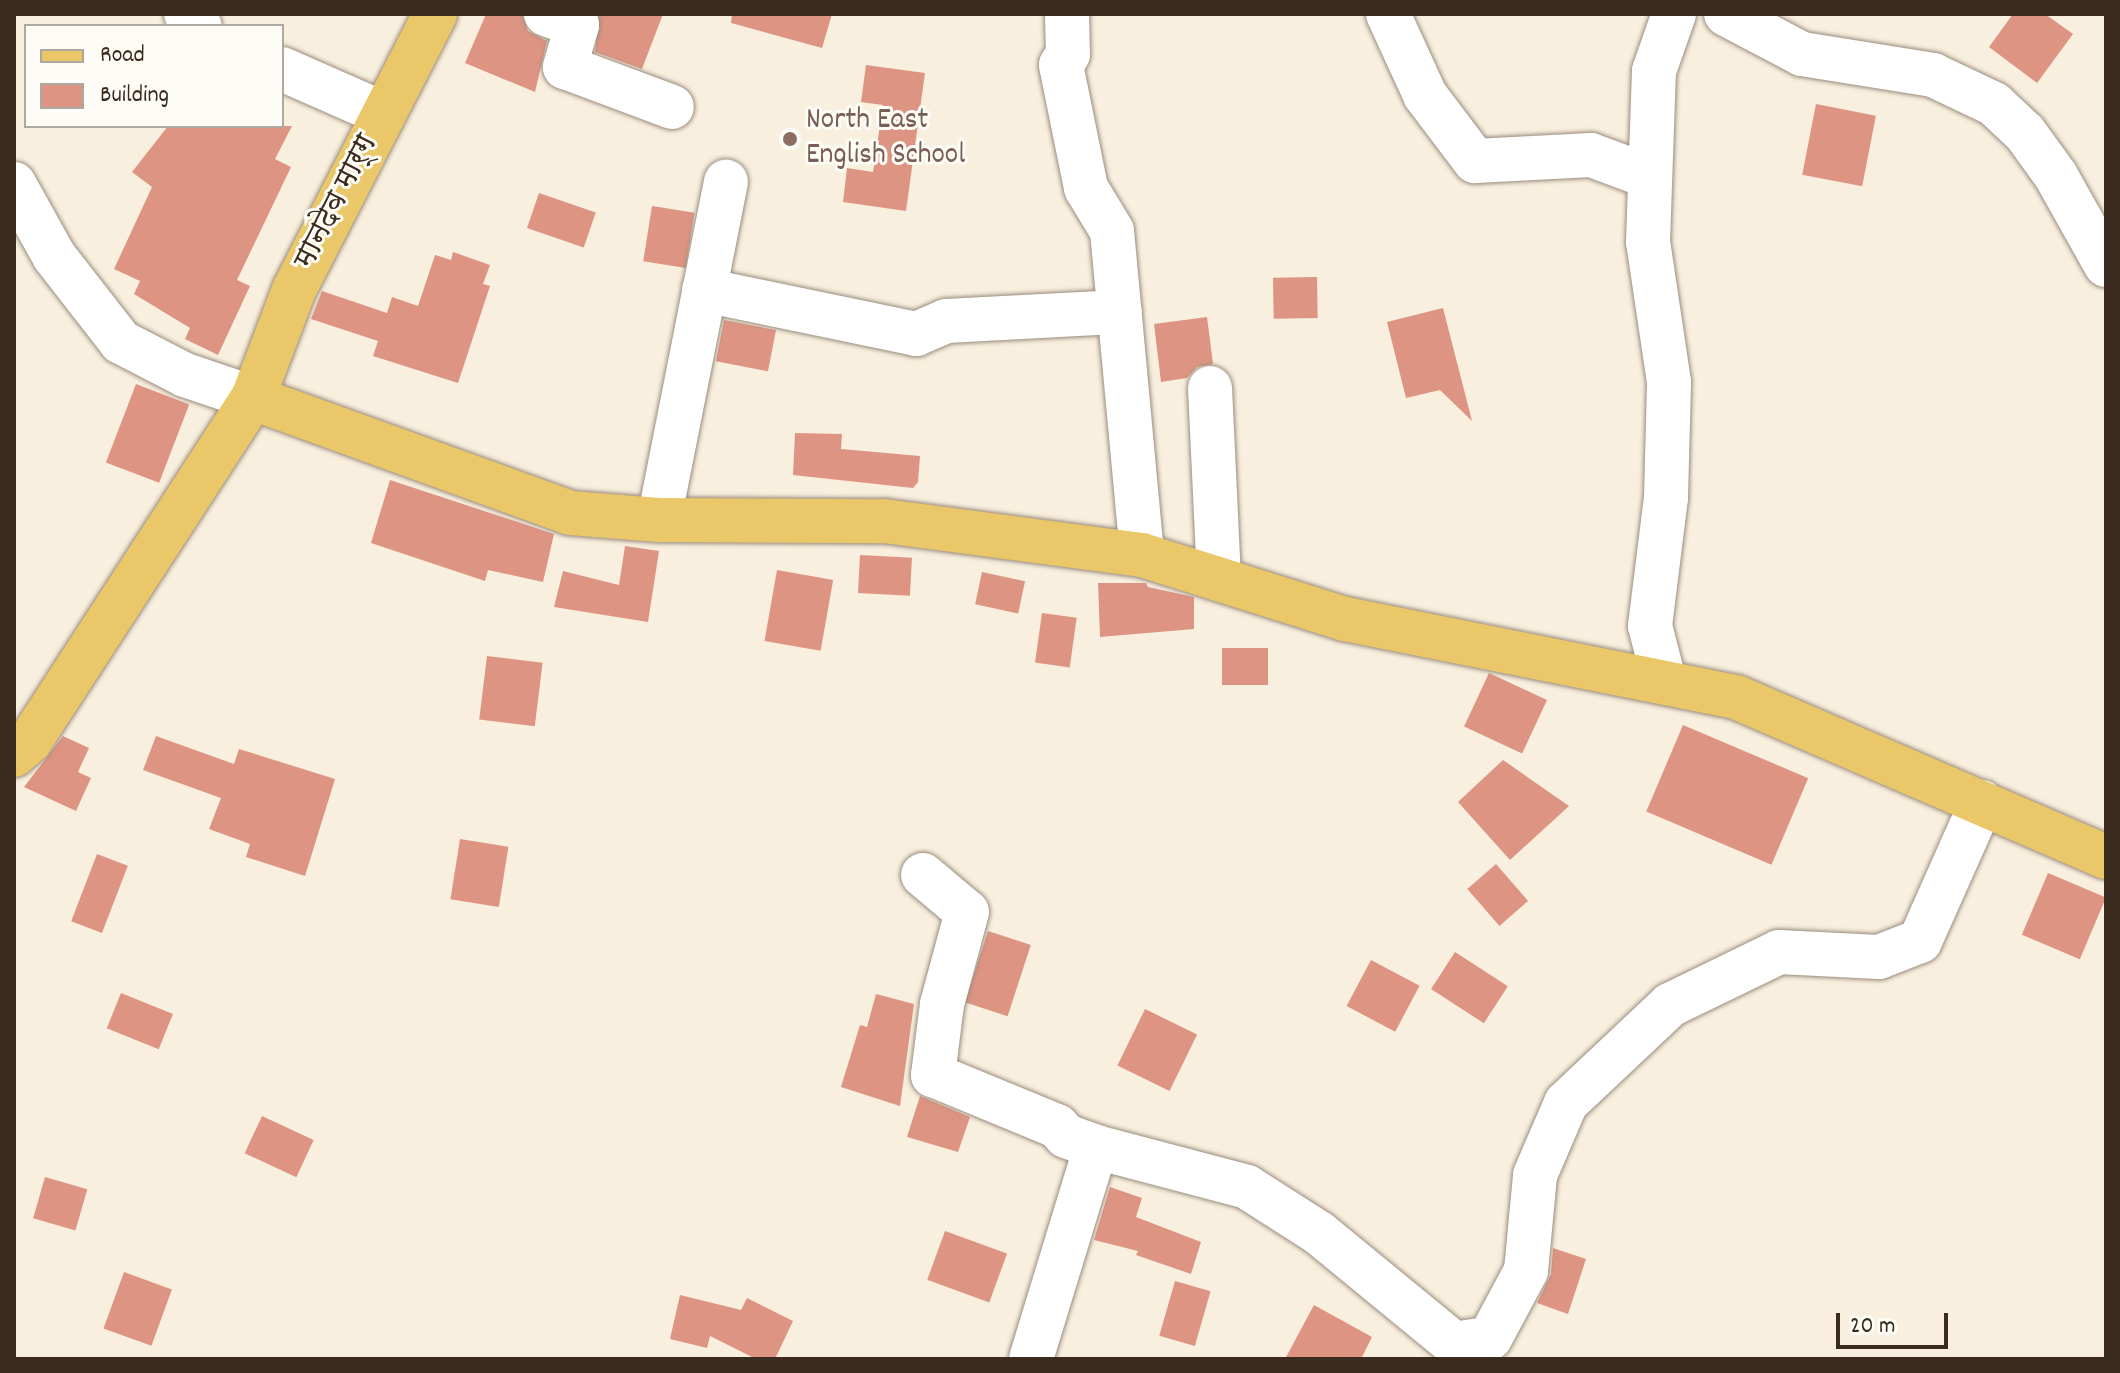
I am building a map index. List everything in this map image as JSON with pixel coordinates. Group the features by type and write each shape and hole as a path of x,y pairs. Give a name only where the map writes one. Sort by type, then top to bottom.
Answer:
{"main road":[{"name":"मानदेव मार्ग","path":"14,755 30,741 253,398 294,290 435,14"},
{"path":"253,398 570,513 659,520 884,521 1142,555 1345,619 1664,680 1736,697 2106,857"}],"street":[{"path":"546,14 577,25 565,67 672,107"},
{"path":"1067,14 1068,54 1061,65 1086,188 1112,231 1142,555"},
{"path":"1388,14 1425,95 1475,161 1591,155 1650,177"},
{"path":"1664,680 1650,626 1666,498 1669,382 1648,242 1654,71 1674,14"},
{"path":"1726,14 1802,54 1933,75 1994,104 2025,133 2056,176 2106,265"},
{"path":"284,70 384,114"},
{"path":"659,520 726,182"},
{"path":"14,184 54,256 121,342 185,375 253,398"},
{"path":"704,290 916,334 946,321 1120,312"},
{"path":"1210,388 1219,579"},
{"path":"923,875 967,912 942,1004 933,1075 1057,1126 1066,1136 1096,1147 1247,1187 1319,1233 1454,1344 1490,1338 1526,1271 1535,1175 1566,1103 1670,1005 1779,952 1879,957 1920,941 1982,802"},
{"path":"1031,1359 1096,1147"}],"building":[{"path":"486,14 522,14 528,31 547,41 535,92 465,63"},
{"path":"599,14 663,14 642,69 595,52"},
{"path":"732,14 832,14 822,48 731,23"},
{"path":"2013,14 2045,14 2073,34 2037,83 1989,47"},
{"path":"866,65 925,73 906,211 843,202 847,168 873,172 883,105 861,102"},
{"path":"1816,104 1876,116 1862,186 1802,175"},
{"path":"292,126 275,159 291,167 237,280 250,286 218,355 185,339 190,328 134,294 140,281 114,269 152,187 132,172 166,128"},
{"path":"539,193 596,213 584,248 527,228"},
{"path":"652,206 694,213 686,268 643,261"},
{"path":"453,252 490,265 483,284 490,286 458,383 373,356 378,341 311,319 322,291 387,313 392,297 418,306 435,255 451,260"},
{"path":"1317,277 1318,318 1274,319 1273,278"},
{"path":"1443,308 1472,421 1440,390 1406,398 1387,322"},
{"path":"1207,317 1213,364 1197,367 1187,378 1161,382 1154,324"},
{"path":"724,320 776,330 768,371 716,361"},
{"path":"136,384 189,404 159,483 106,462"},
{"path":"795,433 842,434 841,449 920,456 918,482 913,488 793,475"},
{"path":"390,480 554,534 543,582 488,570 485,581 371,543"},
{"path":"625,546 659,551 648,622 554,607 563,571 619,585"},
{"path":"860,555 912,558 910,596 858,593"},
{"path":"777,570 833,580 821,651 764,641"},
{"path":"982,572 1025,581 1018,613 975,604"},
{"path":"1098,583 1146,583 1148,587 1194,597 1194,629 1100,637"},
{"path":"1042,613 1077,618 1070,667 1035,663"},
{"path":"1222,648 1268,648 1268,685 1222,685"},
{"path":"487,656 543,663 535,726 479,720"},
{"path":"1489,673 1547,700 1522,754 1464,726"},
{"path":"1683,725 1808,778 1771,865 1646,812"},
{"path":"63,736 89,748 78,772 91,778 76,811 24,787"},
{"path":"156,736 234,764 239,749 335,779 305,876 246,857 250,844 209,829 221,798 143,770"},
{"path":"1503,760 1569,806 1510,860 1458,802"},
{"path":"460,839 508,847 499,907 450,899"},
{"path":"97,854 128,866 102,933 71,921"},
{"path":"1496,864 1528,901 1499,926 1467,889"},
{"path":"2048,873 2106,898 2080,959 2022,935"},
{"path":"988,931 1031,945 1008,1016 965,1002"},
{"path":"1455,952 1508,986 1484,1023 1431,989"},
{"path":"1371,960 1420,986 1395,1032 1347,1006"},
{"path":"121,993 173,1014 159,1049 107,1028"},
{"path":"876,994 914,1004 900,1106 841,1087 860,1025 867,1027"},
{"path":"1145,1009 1197,1034 1170,1091 1117,1066"},
{"path":"920,1096 970,1117 958,1152 907,1137"},
{"path":"262,1116 314,1140 296,1177 245,1153"},
{"path":"45,1177 87,1189 75,1230 33,1218"},
{"path":"1110,1187 1142,1198 1136,1217 1201,1242 1191,1274 1136,1255 1138,1251 1094,1240"},
{"path":"945,1231 1007,1254 989,1302 927,1280"},
{"path":"1553,1248 1586,1259 1568,1314 1537,1303 1551,1274"},
{"path":"124,1272 172,1289 151,1346 103,1328"},
{"path":"1175,1281 1211,1291 1195,1346 1159,1336"},
{"path":"680,1295 741,1310 747,1298 793,1321 775,1359 756,1359 710,1336 707,1348 670,1339"},
{"path":"1314,1305 1372,1337 1361,1359 1285,1359"}],"place":[{"name":"North East English School","path":"790,139"}]}
